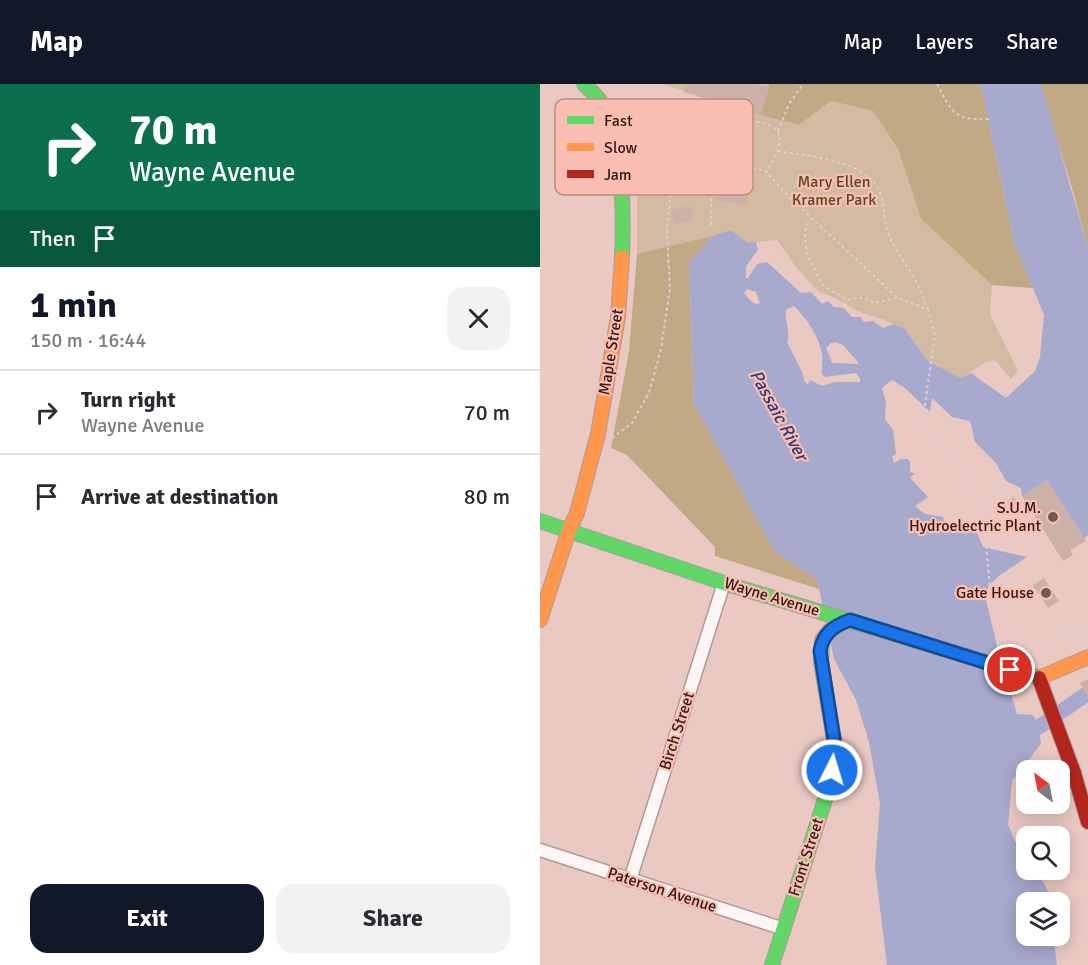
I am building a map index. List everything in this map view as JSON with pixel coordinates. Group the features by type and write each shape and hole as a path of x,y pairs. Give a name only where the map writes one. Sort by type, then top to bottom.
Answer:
{"street":[{"name":"Maple Street","path":"584,84 597,99"},
{"name":"Maple Street","path":"540,620 569,530 577,513 597,440 618,317 624,211 622,195"},
{"name":"Wayne Avenue","path":"540,521 724,583 1039,678"},
{"name":"Birch Street","path":"630,880 724,583"},
{"name":"Front Street","path":"772,965 828,790 836,752 821,662 822,640 830,630 850,620"},
{"path":"1088,657 1039,678 1058,727 1088,822"},
{"name":"Paterson Avenue","path":"540,850 784,929"}],"path":[{"path":"766,172 778,152 781,141 778,131 789,104 803,84"},
{"path":"938,84 953,111 961,118 989,119"},
{"path":"753,121 767,124 778,131"},
{"path":"778,152 843,165 863,172 873,180 880,192 889,234 901,259 917,283 928,309 935,335 923,418 944,450 970,480 981,507 990,588 1008,619 1035,645 1058,639 1088,623"},
{"path":"753,169 766,172 898,298 928,309"},
{"path":"597,440 613,438 632,423 649,393 661,349 670,289 667,234 670,195"},
{"path":"711,195 711,225"},
{"path":"812,218 806,226 807,255 823,285 847,300 859,297 867,298 873,303 898,298"},
{"path":"981,507 1000,485"}],"green space":[{"name":"Mary Ellen Kramer Park","path":"662,84 770,84 760,115 799,125 831,101 873,111 898,149 921,219 992,285 990,315 1018,371 1011,379 995,360 984,363 960,379 928,361 905,329 862,313 819,292 796,267 777,240 748,243 731,230 637,254 637,195 753,195 753,99 709,99"}],"shaded area":[{"path":"770,84 981,84 1014,242 1033,288 992,285 921,219 898,149 873,111 831,101 799,125 760,115"},
{"path":"1041,84 1088,84 1088,248 1071,184 1042,94"},
{"path":"712,236 689,263 694,404 775,552 817,579 819,589 715,556 715,547 627,455 611,448 629,351 637,254"}],"water":[{"name":"Passaic River","path":"981,84 1041,84 1088,248 1088,535 1084,538 1047,480 1022,496 1021,488 1006,481 996,463 975,442 970,421 952,417 932,398 930,412 905,388 892,380 882,388 886,402 885,419 893,430 896,454 892,456 894,463 901,459 908,459 910,472 915,473 910,478 928,497 915,506 925,514 943,517 945,527 976,530 983,547 1027,557 988,586 988,595 985,596 1017,714 1033,715 1039,727 1041,744 1028,760 1016,760 1016,776 1012,781 1008,825 1016,842 1016,880 1042,880 1048,892 1016,892 1016,946 1054,946 1057,965 887,965 875,868 880,804 869,742 856,700 834,659 817,579 775,552 694,404 689,263 712,236 731,230 748,243 756,242 758,250 746,266 746,278 757,264 767,262 801,293 811,292 822,304 828,301 834,307 844,308 852,317 860,317 864,322 873,321 883,328 894,324 905,329 928,361 960,378 971,373 1006,398 1035,371 1040,357 1044,315 1014,242","holes":["747,289 756,292 760,303 757,304 751,301 744,292","794,306 812,328 821,348 822,374 825,377 856,373 860,382 835,382 822,386 810,380 808,384 805,383 787,342 786,310","835,342 843,345 858,364 832,363 826,348"]}],"building":[{"path":"687,84 756,84 769,88 760,115 753,113 753,99 707,99 684,92"},
{"path":"717,195 748,195 747,204 716,201"},
{"path":"690,206 693,219 674,224 671,210"},
{"name":"S.U.M. Hydroelectric Plant","path":"1047,480 1086,541 1070,550 1073,555 1063,561 1022,496"},
{"path":"1014,497 1017,501 1010,506 1007,501"},
{"name":"Gate House","path":"1044,578 1059,601 1048,608 1033,585"},
{"path":"1088,679 1088,697 1080,683"}],"waterway":[{"path":"1039,727 1088,693"}],"traffic: fast":[{"path":"584,84 598,99"},
{"path":"622,195 622,257"},
{"path":"540,521 724,583 1039,678"},
{"path":"772,965 828,790 836,752 821,662 822,640 830,630 850,620"}],"traffic: slow":[{"path":"540,620 569,530 577,513 598,434 618,317 622,257"},
{"path":"1039,678 1088,657"}],"traffic: jam":[{"path":"1039,678 1074,773 1088,822"}],"place":[{"name":"S.U.M. Hydroelectric Plant","path":"1053,517"},
{"name":"Gate House","path":"1046,593"}],"route":[{"path":"832,770 836,752 820,651 822,640 830,630 840,624 850,620 1010,670"}]}
